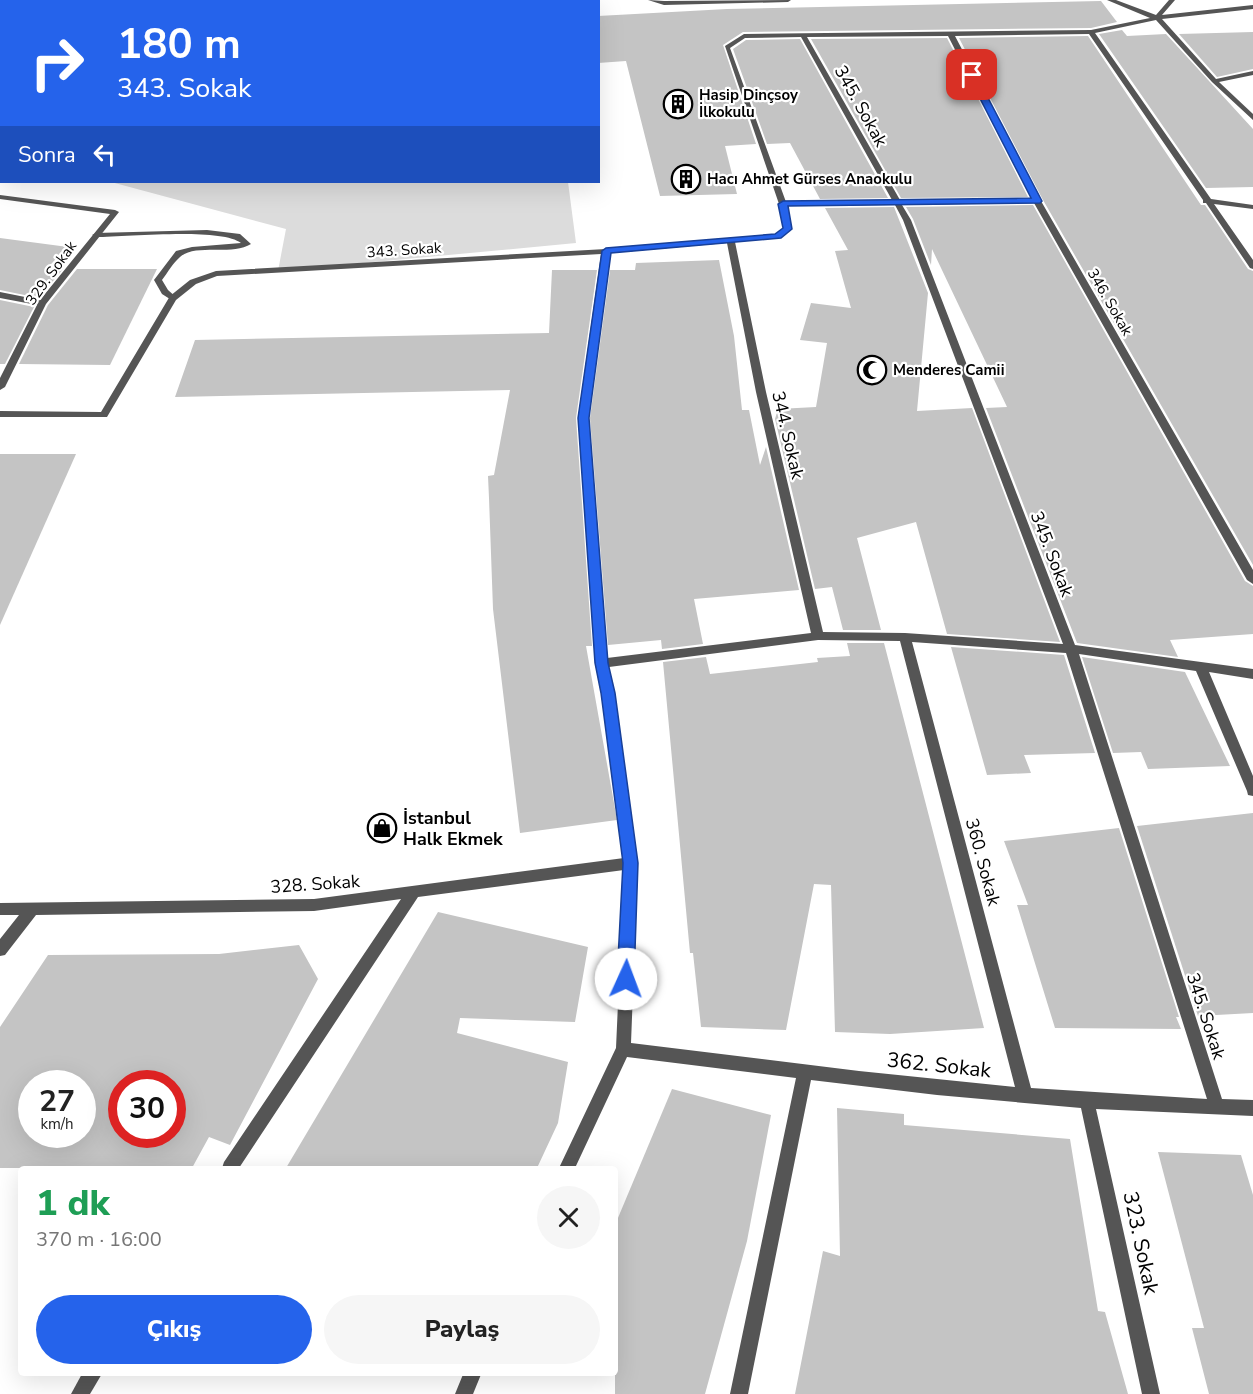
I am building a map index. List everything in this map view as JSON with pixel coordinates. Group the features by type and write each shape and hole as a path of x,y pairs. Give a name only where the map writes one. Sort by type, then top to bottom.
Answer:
{"street":[{"path":"651,0 664,3 788,0"},
{"path":"1110,0 1157,18 1214,81 1253,118"},
{"path":"1157,18 1172,0"},
{"path":"1037,201 783,204 727,47 744,36 1091,32 1157,18 1253,7"},
{"path":"1091,32 1253,266"},
{"name":"346. Sokak","path":"950,33 1037,201 1253,580"},
{"name":"345. Sokak","path":"803,35 907,220 1071,650 1217,1107"},
{"path":"1214,81 1253,73"},
{"name":"329. Sokak","path":"0,197 115,212 42,303 0,387"},
{"path":"1206,201 1253,207"},
{"name":"343. Sokak","path":"0,414 104,415 173,298 193,282 216,274 606,251 778,236 788,229 783,204"},
{"path":"96,235 213,232 237,236 247,244 236,248 187,250 178,254 158,280 165,292 173,298"},
{"name":"344. Sokak","path":"731,241 761,392 818,636"},
{"path":"568,1166 623,1049 631,863 602,663 583,418 606,251"},
{"path":"0,295 42,303"},
{"path":"602,663 818,636 905,637 1071,650 1253,674"},
{"name":"360. Sokak","path":"905,637 1025,1096"},
{"path":"1201,668 1253,791"},
{"name":"328. Sokak","path":"0,909 314,905 631,863"},
{"path":"231,1166 414,892"},
{"path":"0,950 32,909"},
{"name":"362. Sokak","path":"623,1049 805,1072 1087,1102 1253,1108"},
{"path":"739,1394 805,1072"},
{"name":"323. Sokak","path":"1087,1102 1151,1394"},
{"path":"80,1394 91,1376"},
{"path":"464,1394 471,1376"}],"shaded area":[{"path":"115,183 568,183 576,243 278,271 286,229"}],"building":[{"path":"1101,1 1117,22 1091,28 743,32 723,45 756,144 725,146 737,194 660,196 626,61 600,63 600,16 727,9"},
{"path":"1122,30 1127,36 1166,34 1253,129 1253,187 1206,188 1099,34"},
{"path":"1253,32 1253,69 1217,77 1179,34"},
{"path":"1088,36 1201,205 1205,205 1248,269 1253,271 1253,565 1043,200 959,38"},
{"path":"947,38 1028,197 901,198 811,39"},
{"path":"800,39 888,198 820,199 790,143 767,144 733,49 746,40"},
{"path":"1033,205 1245,581 1253,586 1253,634 1170,640 1178,657 1077,643 986,408 1007,407 932,249 931,265 906,207"},
{"path":"894,207 928,293 917,411 972,408 1060,642 947,634 916,522 857,538 881,630 843,630 832,587 815,589 775,419 778,409 816,407 827,343 800,340 811,303 851,308 835,251 848,250 825,208"},
{"path":"0,238 68,247 46,269 63,269 39,298 0,290"},
{"path":"719,260 734,336 742,410 749,410 760,465 766,447 799,590 694,599 703,644 662,649 661,640 608,645 590,418 610,270 635,270 636,263"},
{"path":"77,269 157,269 110,365 19,364 48,305"},
{"path":"552,270 597,270 576,418 592,646 586,646 617,820 520,833 493,609 488,476 494,475 510,390 175,397 195,340 549,333"},
{"path":"0,300 34,307 5,364 0,364"},
{"path":"0,454 76,454 0,625"},
{"path":"847,643 884,643 984,1028 890,1034 835,1032 831,885 814,884 786,1030 701,1027 693,953 690,953 663,662 706,657 710,674 818,662 817,658 850,656"},
{"path":"951,647 1064,655 1095,753 1024,755 1031,773 987,775"},
{"path":"1082,657 1185,672 1230,766 1148,769 1141,752 1113,753"},
{"path":"1253,813 1253,1013 1198,1016 1137,826"},
{"path":"1119,828 1181,1029 1055,1028 1017,905 1028,905 1004,841"},
{"path":"438,912 588,947 575,1022 460,1018 457,1033 568,1062 558,1123 538,1166 287,1166"},
{"path":"299,945 318,979 230,1145 209,1137 193,1166 18,1166 18,1168 0,1168 0,1027 48,955 219,954"},
{"path":"672,1089 771,1115 747,1241 705,1394 615,1394 615,1376 618,1376 618,1218"},
{"path":"837,1108 904,1114 904,1125 1070,1139 1098,1311 1105,1312 1128,1394 795,1394 823,1251 840,1256"},
{"path":"1158,1152 1241,1155 1253,1195 1253,1394 1209,1394 1192,1328 1204,1328"}],"place":[{"name":"Hasip Dinçsoy İlkokulu","path":"678,104"},
{"name":"Hacı Ahmet Gürses Anaokulu","path":"686,179"},
{"name":"Menderes Camii","path":"872,370"},
{"name":"İstanbul Halk Ekmek","path":"382,828"}],"route":[{"path":"626,979 631,863 602,663 583,418 606,251 778,236 788,229 783,204 1037,201 972,75"}]}
